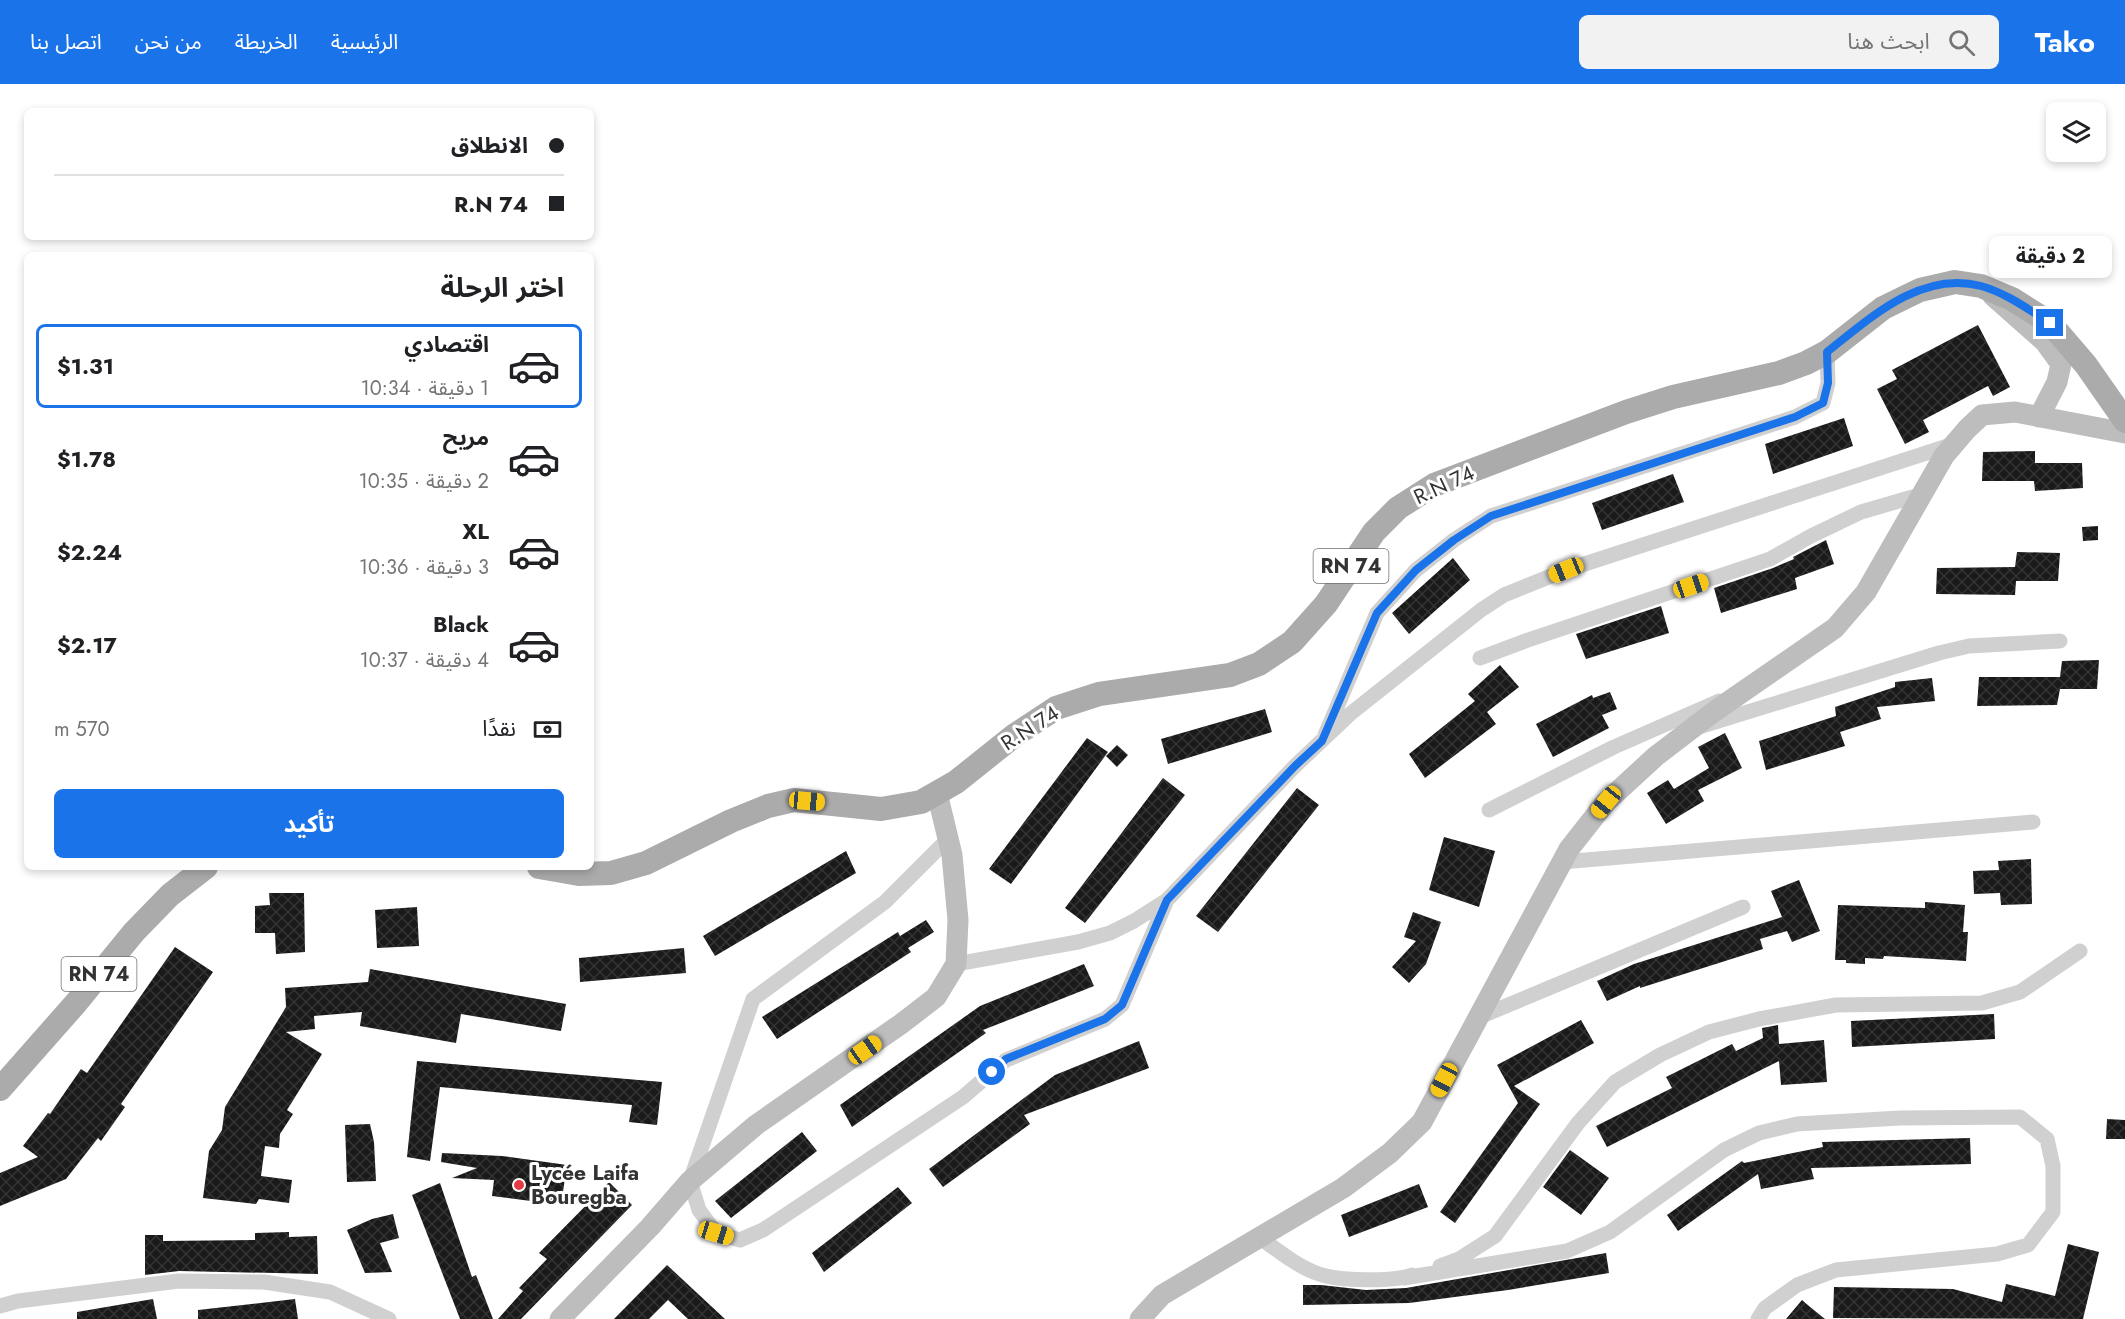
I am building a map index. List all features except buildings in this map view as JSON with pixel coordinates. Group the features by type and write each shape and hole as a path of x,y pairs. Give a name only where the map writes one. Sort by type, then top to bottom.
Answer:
{"main road":[{"name":"R.N 74","path":"556,870 579,874 611,873 646,863 730,821 768,806 794,800 880,809 921,802 956,782 1015,735 1056,708 1099,694 1230,675 1259,664 1292,642 1326,604 1374,532 1398,508 1434,485 1626,412 1673,397 1779,373 1806,363 1827,352 1882,308 1920,290 1955,282 1981,286 2012,299 2050,323 2086,365 2125,421"},
{"name":"RN 74","path":"0,1089 76,1003 134,932 170,895 202,870"}],"street":[{"path":"1981,286 2045,342 2061,364 2057,382 2039,417"},
{"path":"1322,741 1377,613 1416,570 1454,540 1491,516 1795,417 1823,403 1828,383 1827,352"},
{"path":"1140,1319 1162,1295 1343,1188 1390,1153 1422,1122 1569,849 1606,802 1656,756 1835,628 1866,592 1944,456 1982,415 2015,412 2125,433"},
{"path":"956,964 1078,942 1110,933 1167,900 1295,766 1350,714 1481,609 1504,595 1566,570 1954,444"},
{"path":"1480,658 1770,559 1861,512 1923,494"},
{"path":"1692,729 1939,653 1969,646 2060,641"},
{"path":"1489,810 1614,747 1748,688"},
{"path":"560,1319 650,1227 690,1181 756,1125 936,997 956,964 958,920 952,855 937,793"},
{"path":"1562,862 2033,822"},
{"path":"948,839 885,902 753,999 690,1181 699,1210 716,1233 740,1240 763,1230 963,1097 1006,1059 1105,1019 1122,1005 1167,900"},
{"path":"1478,1018 1743,907"},
{"path":"1404,1278 1459,1259 1496,1236 1578,1123 1615,1082 1660,1055 1709,1032 1759,1019 1836,1005 1982,1003 2020,992 2080,951"},
{"path":"1259,1237 1319,1275 1358,1280 1404,1278 1567,1251 1610,1232 1724,1150 1759,1133 1809,1124 1900,1118 2020,1117 2047,1139 2053,1166 2054,1212 2028,1245 1997,1254 1836,1270 1797,1285 1765,1308 1758,1319"},
{"path":"0,1306 18,1301 179,1281 264,1282 330,1292 389,1319"}],"place":[{"name":"Lycée Laifa Bouregba","path":"519,1185"}],"route":[{"path":"992,1072 1006,1059 1105,1019 1122,1005 1167,900 1295,766 1322,741 1377,613 1416,570 1454,540 1491,516 1546,496 1795,417 1823,403 1828,383 1827,352 1882,308 1920,290 1955,282 1981,286 2012,299 2050,323"}]}
